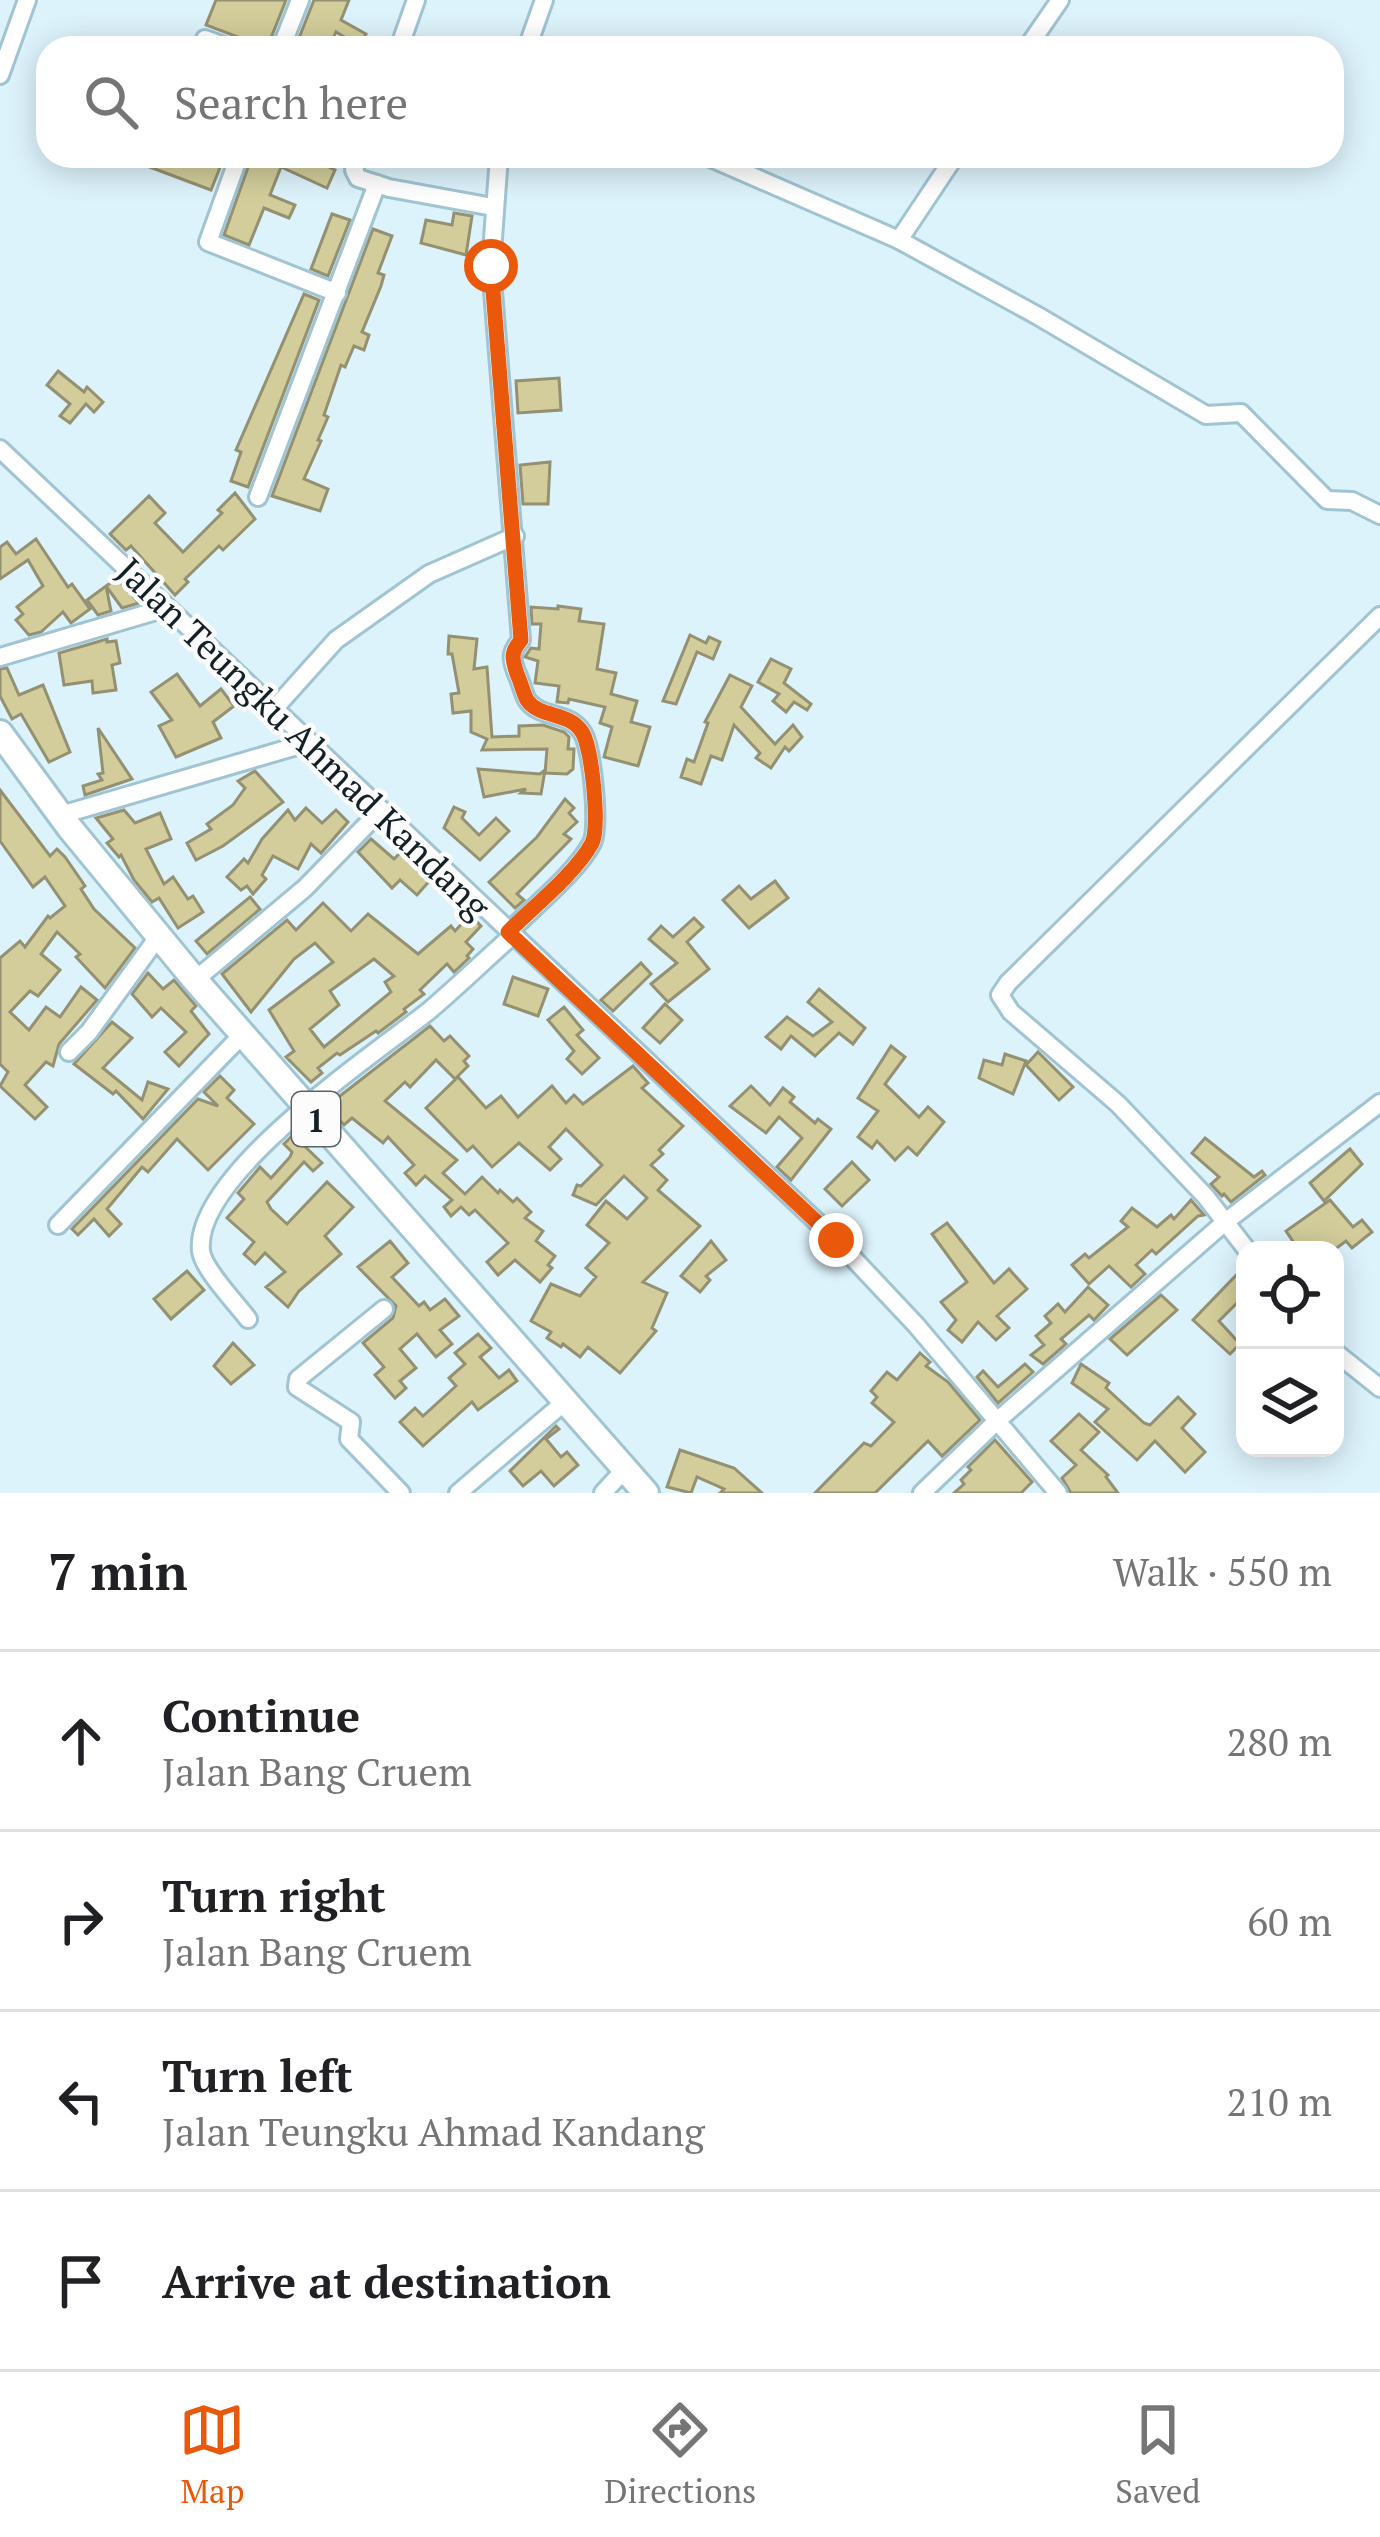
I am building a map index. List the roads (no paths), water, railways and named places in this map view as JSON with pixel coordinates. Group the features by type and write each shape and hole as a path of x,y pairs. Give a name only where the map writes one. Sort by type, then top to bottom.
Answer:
{"highway":[{"name":"1","path":"0,734 158,937 646,1493"}],"street":[{"path":"0,75 27,0"},
{"path":"286,36 299,0"},
{"path":"403,36 416,0"},
{"path":"530,36 544,0"},
{"path":"1036,36 1060,0"},
{"path":"235,168 208,242 337,293"},
{"path":"356,168 355,174 377,184 493,207"},
{"path":"248,1318 202,1259 201,1239 217,1198 303,1105 430,1010 510,934 580,858 596,830 589,750 582,730 565,716 543,712 529,703 512,659 521,640 491,266 498,168"},
{"path":"734,168 899,240 1206,415 1246,416 1327,500 1352,501 1380,515"},
{"path":"899,240 947,168"},
{"path":"258,497 377,184"},
{"name":"Jalan Teungku Ahmad Kandang","path":"0,448 836,1240 916,1325 1058,1493"},
{"path":"274,708 336,640 429,574 515,536"},
{"path":"0,657 166,608"},
{"path":"1239,1241 1206,1197 1118,1104 1000,998 1009,983 1380,616"},
{"path":"61,815 307,743"},
{"path":"195,980 305,888 380,811"},
{"path":"69,1052 158,937"},
{"path":"58,1225 242,1034"},
{"path":"922,1493 997,1421 1224,1223 1380,1102"},
{"path":"384,1309 298,1379 297,1387 352,1422 350,1439 401,1493"},
{"path":"1344,1359 1380,1388"},
{"path":"458,1493 567,1400"},
{"path":"603,1493 626,1468"}]}
